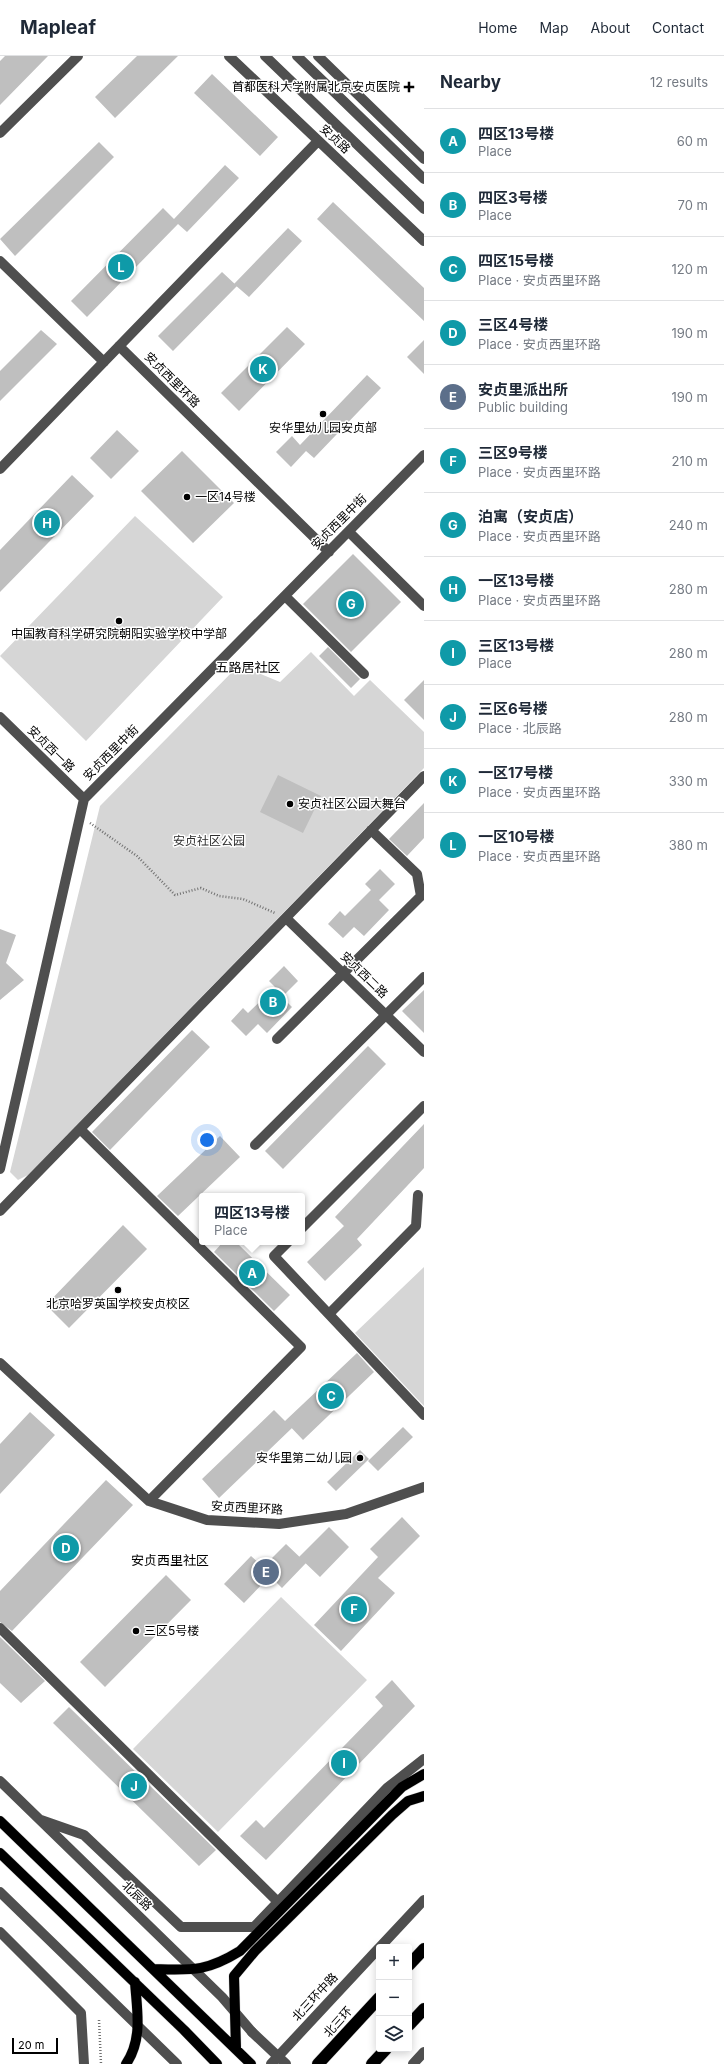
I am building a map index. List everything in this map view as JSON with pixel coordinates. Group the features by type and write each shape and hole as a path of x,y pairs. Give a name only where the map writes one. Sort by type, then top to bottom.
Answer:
{"highway":[{"path":"412,1962 424,1949"},
{"name":"北三环","path":"318,2064 376,2001"},
{"path":"412,2022 424,2010"},
{"path":"372,2064 383,2052"}],"main road":[{"path":"153,1969 195,1970 222,1962 240,1951 402,1787 424,1774"},
{"path":"236,2049 234,1976 255,1951 392,1815 408,1801 424,1796"},
{"path":"0,1821 251,2064"},
{"path":"0,1853 135,1982 216,2064"},
{"path":"126,2064 134,2052 138,2034 135,1982"}],"street":[{"path":"0,133 78,56"},
{"name":"安贞路","path":"228,56 424,241"},
{"name":"安贞路","path":"265,56 424,209"},
{"path":"297,56 424,178"},
{"path":"318,56 424,158"},
{"path":"0,469 318,141"},
{"path":"0,260 104,362"},
{"name":"安贞西里环路","path":"119,346 329,552"},
{"name":"安贞西里中街","path":"0,1169 84,799 424,455"},
{"path":"348,532 424,606"},
{"path":"285,596 364,674"},
{"name":"安贞西一路","path":"0,717 84,799"},
{"path":"0,1211 424,776"},
{"path":"277,1039 421,896 420,873 371,830"},
{"name":"安贞西二路","path":"286,918 424,1052"},
{"path":"255,1145 424,977"},
{"path":"305,1225 424,1106"},
{"path":"80,1129 301,1348 149,1501"},
{"path":"328,1314 416,1226 422,1196"},
{"path":"285,1245 274,1256 424,1415"},
{"name":"安贞西里环路","path":"0,1362 149,1501 207,1520 279,1524 346,1514 424,1487"},
{"path":"0,1628 278,1902"},
{"path":"41,1820 84,1835 181,1927 254,1927 387,1788 424,1759"},
{"name":"北辰路","path":"0,1781 195,1970 252,2032 286,2064"},
{"path":"0,1892 177,2064"},
{"name":"北三环中路","path":"384,1944 424,1900"},
{"path":"0,1932 81,2013 84,2064"},
{"name":"北三环中路","path":"270,2064 376,1952"},
{"path":"413,2064 424,2052"}],"path":[{"path":"80,816 137,856 175,895 201,888 219,896 243,899 286,918"},
{"path":"99,2020 101,2064"}],"green space":[{"path":"135,516 223,597 86,741 0,656"},
{"name":"安贞社区公园","path":"311,652 354,696 370,680 424,732 424,768 28,1175 18,1180 10,1172 100,806 239,665 280,682"},
{"path":"424,1267 424,1406 355,1333"},
{"path":"281,1597 367,1680 218,1832 133,1749"}],"building":[{"path":"5,56 48,56 0,105 0,61"},
{"path":"137,56 178,56 115,118 95,97"},
{"path":"212,74 278,137 260,156 194,93"},
{"path":"99,142 114,157 15,256 0,239"},
{"path":"225,165 239,178 187,232 178,224 87,317 71,301 163,208 174,219"},
{"path":"333,202 424,288 424,321 317,219"},
{"path":"288,228 302,241 249,297 234,284"},
{"path":"222,272 237,286 173,351 158,336"},
{"path":"287,327 305,344 239,411 221,393"},
{"path":"41,330 57,344 0,401 0,371"},
{"path":"424,340 424,374 407,357"},
{"path":"367,375 381,388 314,458 306,451 291,467 276,452 292,436 300,445"},
{"path":"117,430 139,451 111,479 90,458"},
{"name":"一区14号楼","path":"182,451 234,503 193,543 141,491"},
{"path":"72,475 94,496 0,592 0,550"},
{"path":"353,554 401,602 351,652 303,604"},
{"path":"328,647 360,679 351,688 319,656"},
{"path":"424,680 424,720 404,700"},
{"name":"安贞社区公园大舞台","path":"278,775 321,796 303,833 260,812"},
{"path":"424,803 424,838 407,856 389,839"},
{"path":"380,869 395,884 379,900 389,910 364,936 354,927 343,938 328,924 340,911 345,916 371,890 365,884"},
{"path":"0,929 16,935 6,963 24,980 0,1000"},
{"path":"284,966 298,981 282,997 292,1007 267,1033 258,1024 246,1036 231,1021 243,1008 248,1013 275,987 269,981"},
{"path":"424,990 424,1033 402,1011"},
{"path":"192,1030 210,1047 110,1150 92,1132"},
{"path":"368,1046 386,1064 283,1169 265,1151"},
{"path":"424,1124 424,1168 357,1239 362,1245 325,1281 307,1262 344,1226 335,1217"},
{"path":"220,1136 240,1157 202,1193 199,1193 199,1196 178,1216 157,1196"},
{"path":"123,1225 147,1249 69,1328 46,1305"},
{"path":"220,1245 239,1245 290,1295 274,1311 214,1252"},
{"path":"357,1353 374,1372 303,1440 285,1421"},
{"path":"274,1410 292,1428 219,1498 202,1479"},
{"path":"30,1412 55,1435 0,1494 0,1444"},
{"path":"403,1427 413,1437 378,1471 368,1461"},
{"path":"360,1450 369,1459 336,1491 327,1482"},
{"path":"106,1480 133,1505 12,1631 0,1622 0,1591"},
{"path":"402,1517 420,1536 378,1578 395,1593 341,1651 314,1625 378,1557 370,1549"},
{"path":"329,1527 349,1547 320,1577 299,1557"},
{"path":"286,1544 306,1563 282,1588 270,1576 244,1603 224,1584 251,1556 263,1567"},
{"name":"三区5号楼","path":"166,1575 191,1600 105,1687 80,1662"},
{"path":"0,1637 45,1681 21,1703 0,1683"},
{"path":"392,1680 415,1706 266,1860 240,1836 256,1820 264,1828 383,1706 375,1697"},
{"path":"69,1707 216,1850 199,1866 53,1723"}],"place":[{"name":"首都医科大学附属北京安贞医院","path":"409,87"},
{"name":"一区10号楼","path":"121,267"},
{"name":"一区17号楼","path":"263,369"},
{"name":"安华里幼儿园安贞部","path":"323,414"},
{"name":"一区14号楼","path":"187,497"},
{"name":"一区13号楼","path":"47,523"},
{"name":"泊寓（安贞店）","path":"351,604"},
{"name":"中国教育科学研究院朝阳实验学校中学部","path":"119,621"},
{"name":"安贞社区公园大舞台","path":"290,804"},
{"name":"四区3号楼","path":"273,1002"},
{"name":"四区13号楼","path":"252,1273"},
{"name":"北京哈罗英国学校安贞校区","path":"118,1290"},
{"name":"四区15号楼","path":"331,1396"},
{"name":"安华里第二幼儿园","path":"360,1458"},
{"name":"三区4号楼","path":"66,1548"},
{"name":"安贞里派出所","path":"266,1572"},
{"name":"三区9号楼","path":"354,1609"},
{"name":"三区5号楼","path":"136,1631"},
{"name":"三区13号楼","path":"344,1763"},
{"name":"三区6号楼","path":"134,1786"}],"district":[{"name":"五路居社区","path":"248,667"},
{"name":"安贞西里社区","path":"170,1560"}]}
